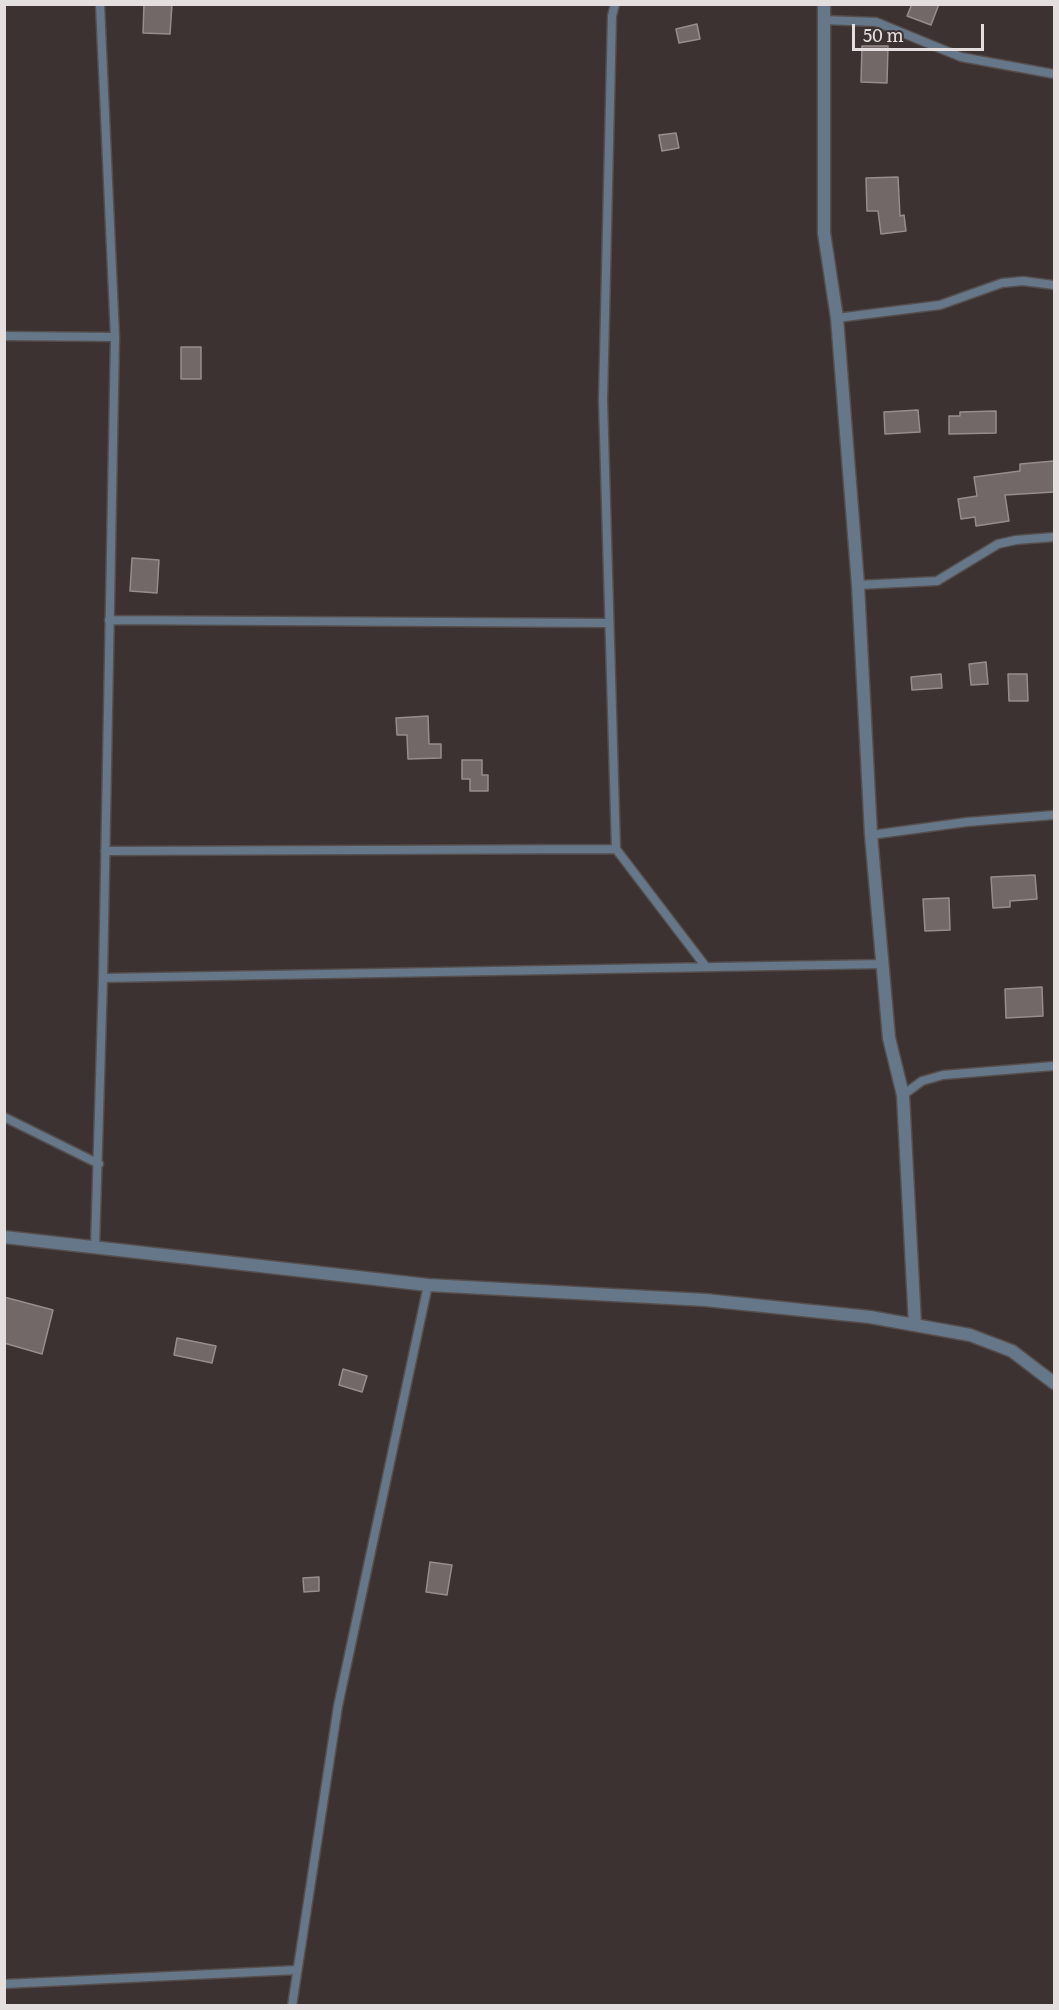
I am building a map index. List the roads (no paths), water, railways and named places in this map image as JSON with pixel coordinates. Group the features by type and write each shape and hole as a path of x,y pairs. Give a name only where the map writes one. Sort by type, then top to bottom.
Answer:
{"street":[{"path":"824,4 824,232 837,318 858,585 871,835 889,1038 903,1095 915,1325"},
{"path":"4,1237 428,1285 705,1300 870,1317 970,1335 1012,1351 1054,1383"}],"lane":[{"path":"95,1247 99,1164 115,337 100,4"},
{"path":"615,4 612,16 603,400 616,849 706,967"},
{"path":"824,20 876,22 961,57 1054,74"},
{"path":"837,318 940,305 1002,283 1023,281 1054,285"},
{"path":"4,336 115,337"},
{"path":"858,585 937,580 998,544 1054,537"},
{"path":"109,620 608,624"},
{"path":"871,835 967,822 1054,815"},
{"path":"105,851 616,849"},
{"path":"103,978 883,964"},
{"path":"903,1095 922,1082 943,1075 1054,1066"},
{"path":"4,1117 99,1164"},
{"path":"292,2006 338,1706 428,1285"},
{"path":"4,1984 297,1970"}]}
